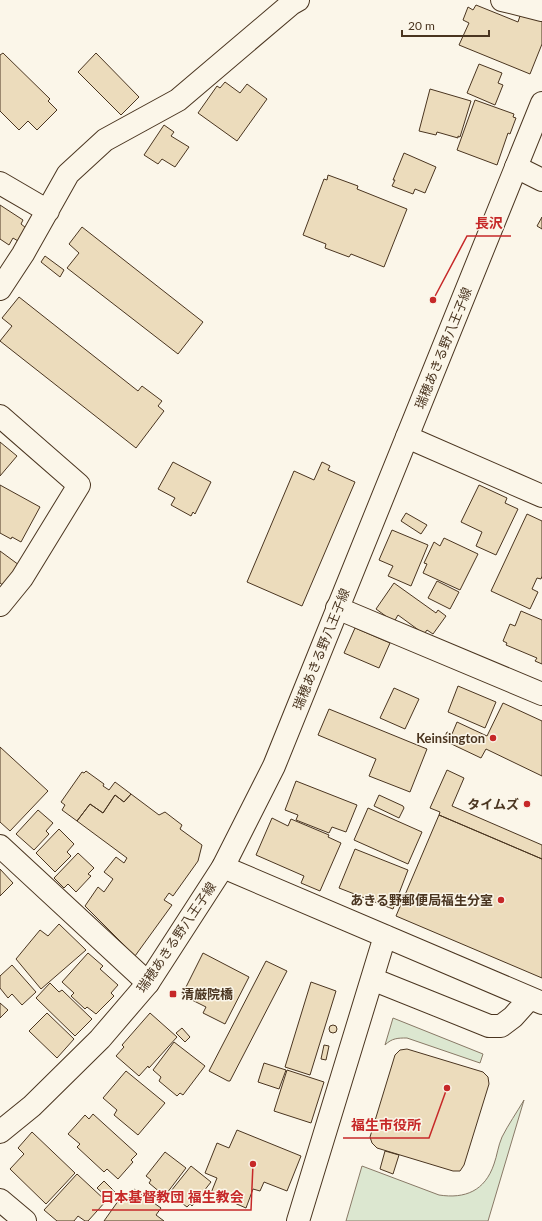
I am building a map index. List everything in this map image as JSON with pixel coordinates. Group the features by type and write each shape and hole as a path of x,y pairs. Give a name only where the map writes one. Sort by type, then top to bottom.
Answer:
{"street":[{"path":"0,289 24,254 68,174 105,140 178,100 291,4 298,0"},
{"path":"502,0 542,10"},
{"name":"瑞穂あきる野八王子線","path":"0,1132 32,1106 100,1039 148,983 223,867 274,766 542,104"},
{"path":"516,167 542,180"},
{"path":"0,183 48,211"},
{"path":"0,416 79,485 22,578 0,605"},
{"path":"407,437 542,496"},
{"path":"337,608 542,694"},
{"path":"0,846 148,983"},
{"path":"223,867 536,1001"},
{"path":"298,1221 385,936"},
{"path":"372,979 489,1026 501,1026 505,1024 536,1001"},
{"path":"0,1200 25,1221"}],"green space":[{"path":"393,1018 483,1054 480,1063 407,1038 395,1039 385,1045"},
{"path":"524,1100 488,1221 346,1221 362,1166 439,1195 457,1196 473,1191 479,1187 490,1173 502,1137"}],"building":[{"path":"476,5 518,22 520,16 542,20 542,44 530,74 459,45 469,23 463,20 468,7 473,10"},
{"path":"3,53 50,99 48,101 57,110 37,130 28,121 19,130 0,111 0,55"},
{"path":"96,53 139,97 121,115 78,72"},
{"path":"479,64 502,73 498,83 503,85 495,105 467,93"},
{"path":"225,82 240,93 247,84 267,99 237,141 198,113 217,86 220,88"},
{"path":"430,89 471,101 460,137 458,136 458,138 437,132 436,135 419,131"},
{"path":"475,100 514,114 513,117 516,118 510,134 508,133 497,165 457,150"},
{"path":"164,125 174,132 171,136 189,147 175,167 162,159 158,164 144,155"},
{"path":"404,153 436,167 425,193 415,189 413,194 392,186"},
{"path":"328,175 358,186 357,189 407,209 384,267 351,254 349,257 325,248 326,244 303,235 324,179 327,180"},
{"path":"0,205 23,220 21,224 26,228 18,241 13,238 9,245 0,239"},
{"path":"542,217 542,229 537,226"},
{"path":"82,227 203,322 178,354 67,268 79,253 69,244"},
{"path":"45,256 64,270 60,277 41,262"},
{"path":"19,297 138,391 142,386 162,401 158,406 164,411 136,448 0,341 12,326 2,318"},
{"path":"0,442 17,456 0,476"},
{"path":"173,462 211,482 195,514 193,512 191,516 171,505 175,498 158,489"},
{"path":"322,462 330,466 328,470 355,482 302,606 247,582 294,471 314,480"},
{"path":"0,485 40,507 21,542 0,533"},
{"path":"479,485 507,498 505,503 518,509 496,555 476,546 482,532 461,522"},
{"path":"406,513 427,525 421,534 401,521"},
{"path":"527,514 542,521 542,576 541,579 537,578 532,589 538,592 530,609 491,591"},
{"path":"392,530 428,545 411,586 388,576 393,566 379,560"},
{"path":"444,538 478,554 460,590 423,573 427,564 424,563 434,542 440,546"},
{"path":"0,551 19,565 4,586 0,583"},
{"path":"437,581 459,592 450,609 428,598"},
{"path":"394,583 436,613 438,610 446,616 433,634 427,630 424,634 398,615 394,622 376,609"},
{"path":"521,611 542,620 542,664 535,661 537,658 506,645 507,643 503,641 510,624 515,626"},
{"path":"355,628 390,643 379,668 344,653"},
{"path":"458,686 496,702 485,728 448,712"},
{"path":"394,688 419,699 405,729 380,718"},
{"name":"Keinsington","path":"503,703 542,721 542,776 486,749 481,758 443,740 447,732 452,734 457,722 487,736"},
{"path":"329,709 427,749 410,792 369,776 376,759 318,735"},
{"path":"0,747 48,791 10,831 0,822"},
{"path":"447,770 464,778 452,806 542,845 542,859 439,815 440,812 430,808"},
{"path":"86,771 104,784 103,786 109,790 115,782 131,794 124,802 115,795 103,813 90,804 77,821 62,810 65,805 61,802 82,772 84,773"},
{"path":"296,781 357,805 346,832 332,827 329,833 296,820 298,815 285,810"},
{"path":"131,794 159,815 165,812 182,825 180,829 202,845 198,861 173,896 169,893 164,900 172,905 135,956 85,906 98,887 104,892 113,879 104,872 116,857 124,863 127,858 77,821 90,804 103,813 115,795 124,802"},
{"path":"379,795 403,806 404,808 399,818 374,806"},
{"path":"368,808 422,832 408,864 354,840"},
{"path":"38,810 53,823 46,831 49,834 34,850 16,834"},
{"path":"439,815 542,859 542,978 396,916"},
{"path":"272,818 288,826 291,819 329,835 328,837 341,843 320,891 301,883 304,876 256,855"},
{"path":"59,829 74,844 67,852 71,856 55,872 36,853"},
{"path":"355,849 408,870 393,909 339,888"},
{"path":"78,853 94,868 88,874 91,876 76,892 68,884 64,888 54,878"},
{"path":"0,869 13,883 0,896"},
{"path":"59,924 86,950 41,989 16,959 40,930 48,936"},
{"path":"88,953 103,966 100,969 118,985 111,993 114,996 96,1014 87,1007 85,1009 71,996 74,993 62,982"},
{"path":"203,953 249,977 225,1024 203,1013 206,1007 182,995"},
{"path":"266,961 287,971 230,1081 228,1081 209,1071"},
{"path":"12,965 36,992 22,1005 12,994 8,998 0,988 0,976"},
{"path":"311,982 336,991 310,1075 285,1067"},
{"path":"50,983 59,992 62,990 92,1019 75,1036 36,998"},
{"path":"0,1003 8,1010 0,1018"},
{"path":"47,1013 74,1039 57,1058 29,1031"},
{"path":"150,1013 177,1037 149,1068 148,1066 139,1076 116,1056 124,1047 122,1045"},
{"path":"331,1025 335,1025 337,1029 335,1033 331,1033 329,1031 329,1027"},
{"path":"182,1028 190,1037 185,1042 176,1033"},
{"path":"174,1042 205,1066 183,1095 180,1093 177,1096 159,1081 161,1077 153,1070"},
{"path":"324,1045 329,1046 326,1060 321,1059"},
{"path":"407,1049 483,1072 488,1077 489,1084 464,1165 460,1171 453,1171 377,1148 372,1143 370,1137 395,1055 400,1050"},
{"path":"264,1063 286,1070 279,1089 258,1082"},
{"path":"287,1070 324,1082 311,1123 274,1111"},
{"path":"126,1071 165,1103 138,1135 114,1115 117,1110 103,1098"},
{"path":"93,1114 137,1154 131,1160 133,1162 118,1179 107,1169 104,1172 77,1147 80,1144 68,1134 85,1115 89,1119"},
{"path":"237,1130 301,1156 287,1191 264,1182 260,1191 253,1189 246,1208 211,1193 217,1178 205,1173 217,1143 229,1148"},
{"path":"32,1132 75,1173 46,1204 10,1169 24,1154 18,1148"},
{"path":"385,1151 399,1155 393,1174 380,1169"},
{"path":"165,1152 186,1168 167,1193 164,1190 161,1193 149,1183 151,1180 146,1176"},
{"path":"191,1166 211,1182 192,1206 190,1204 187,1207 174,1197 176,1194 171,1191"},
{"path":"77,1174 106,1201 88,1221 85,1221 78,1216 74,1221 57,1221 44,1210"},
{"path":"104,1181 115,1192 109,1199 97,1188"},
{"path":"134,1189 161,1208 156,1215 164,1221 104,1221 121,1197 126,1200"}],"place":[{"name":"長沢","path":"433,300"},
{"name":"Keinsington","path":"493,738"},
{"name":"タイムズ","path":"527,804"},
{"name":"あきる野郵便局福生分室","path":"501,900"},
{"name":"清厳院橋","path":"173,994"},
{"name":"福生市役所","path":"447,1088"},
{"name":"日本基督教団 福生教会","path":"253,1164"}]}
